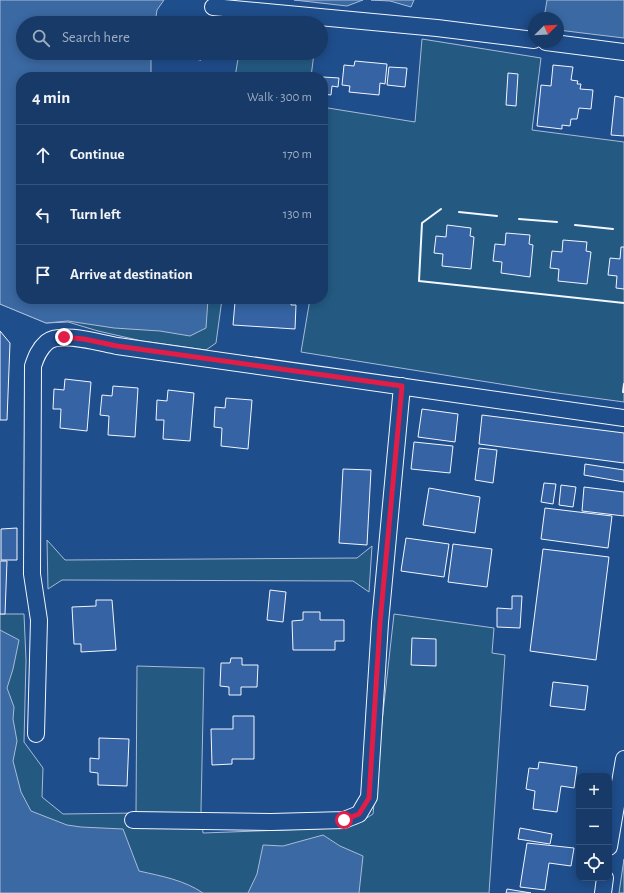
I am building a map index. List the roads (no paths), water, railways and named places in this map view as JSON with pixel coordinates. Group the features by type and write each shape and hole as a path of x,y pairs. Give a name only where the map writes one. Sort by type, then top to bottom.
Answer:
{"street":[{"path":"213,7 309,16"},
{"path":"328,18 437,28 528,39"},
{"path":"564,44 624,52"},
{"path":"36,734 39,620 32,574 33,366 38,351 48,341 64,337 84,339 117,346 624,418"},
{"path":"133,820 271,822 344,820 359,814 369,798 380,623 402,386"},
{"path":"609,845 624,759"},
{"path":"603,893 605,881"}]}
